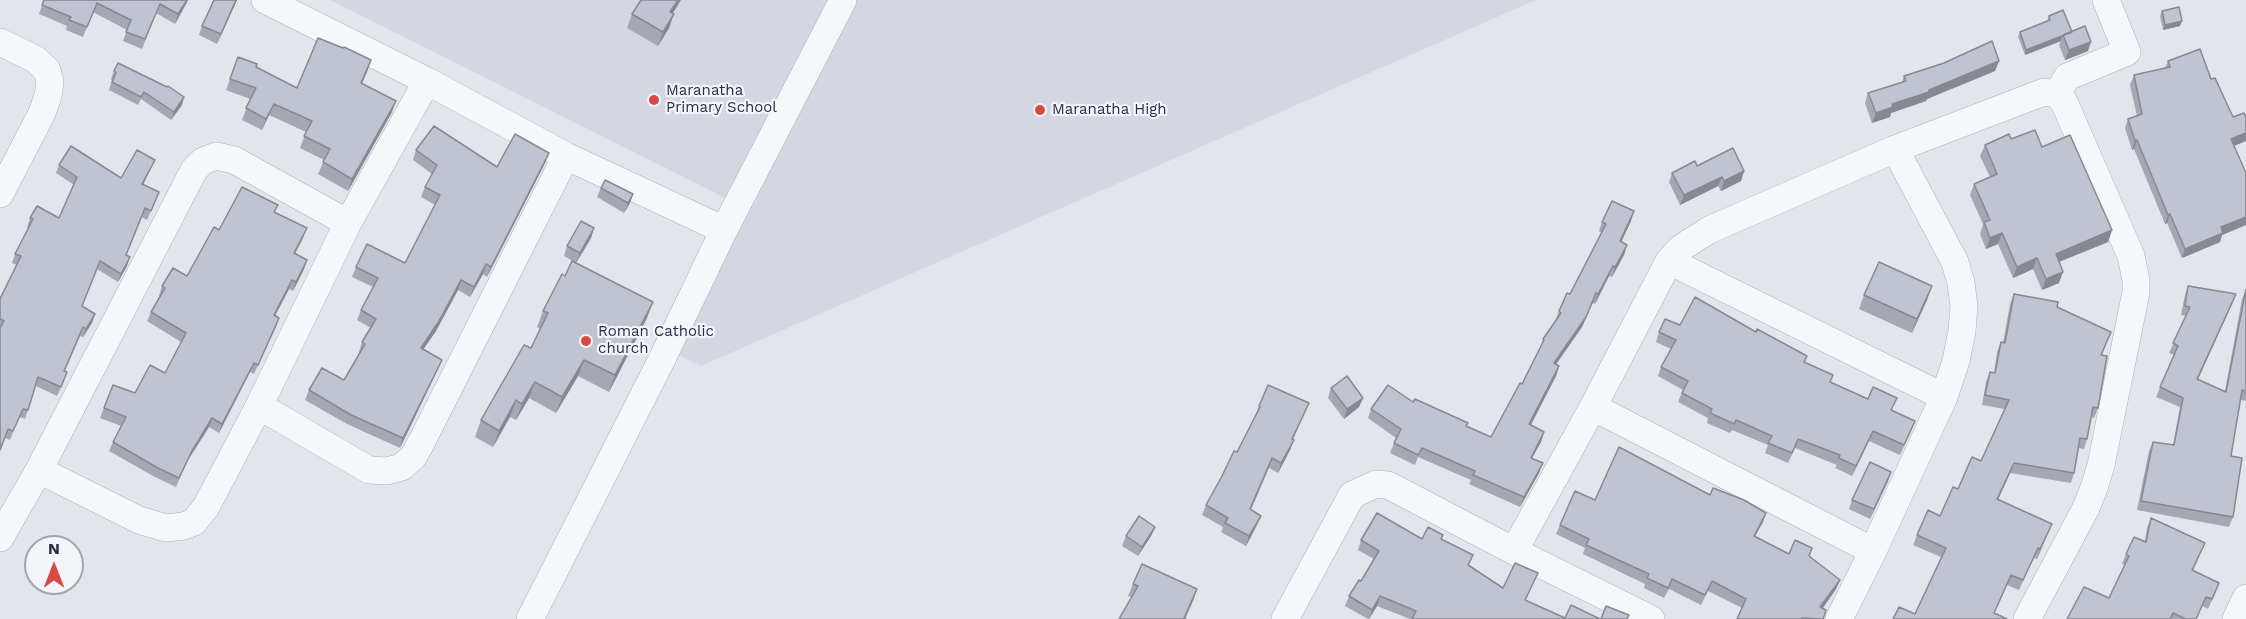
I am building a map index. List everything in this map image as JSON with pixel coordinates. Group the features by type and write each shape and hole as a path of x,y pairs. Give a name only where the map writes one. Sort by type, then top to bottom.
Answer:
{"street":[{"path":"267,0 427,81 566,156 724,230"},
{"path":"530,619 662,359 724,230 843,0"},
{"path":"2057,94 2067,77 2127,52 2106,0"},
{"path":"0,42 35,60 47,70 50,81 42,113 0,194"},
{"path":"39,470 139,520 166,528 184,526 194,522 206,507 259,406 348,224 427,81"},
{"path":"1514,551 1669,261 1681,248 1709,230 1895,148 2044,92 2057,94 2064,102 2131,256 2136,292 2101,465 2094,488 2086,508 2028,619"},
{"path":"1839,619 1944,397 1956,361 1962,332 1964,306 1955,262 1895,148"},
{"path":"0,538 39,470 194,170 203,161 216,156 234,160 348,224"},
{"path":"259,406 369,470 387,471 402,467 413,457 421,443 566,156"},
{"path":"1669,261 1944,397"},
{"path":"1593,407 1873,551"},
{"path":"1285,619 1352,495 1376,484 1388,485 1651,619"},
{"path":"2236,619 2246,598"}],"shaded area":[{"name":"Maranatha Primary School","path":"330,0 830,0 729,200"},
{"name":"Maranatha High","path":"855,0 1536,0 701,366 670,351"}],"building":[{"path":"44,0 187,0 178,14 160,4 145,39 126,32 131,20 97,3 87,27 69,20 71,17 42,5"},
{"path":"214,0 236,0 221,34 202,26"},
{"path":"641,0 678,0 670,12 674,14 663,32 632,14"},
{"path":"2179,7 2182,21 2165,25 2162,11"},
{"path":"2063,10 2072,32 2026,50 2020,32 2050,20 2049,16"},
{"path":"2085,26 2091,42 2069,50 2063,35"},
{"path":"318,38 371,60 361,83 396,101 352,179 323,162 330,149 304,136 312,121 274,104 266,119 246,108 256,88 230,79 238,57 257,64 256,67 297,88"},
{"path":"1992,41 1999,61 1929,90 1929,92 1892,104 1893,107 1876,113 1868,93 1906,81 1904,76 1944,63"},
{"path":"2200,49 2211,79 2215,78 2233,117 2244,113 2246,117 2246,133 2231,139 2246,173 2246,217 2221,227 2223,233 2185,249 2170,214 2168,215 2137,140 2135,141 2128,119 2142,114 2134,75 2170,67 2168,61"},
{"path":"118,63 168,86 184,97 174,112 144,92 141,97 112,82"},
{"path":"434,126 497,167 515,134 549,153 491,267 486,264 474,287 461,280 439,321 421,348 442,360 403,438 351,415 309,390 322,368 344,380 365,344 362,342 376,319 361,310 378,278 356,267 367,244 405,263 440,195 425,187 437,165 416,150"},
{"path":"2035,130 2042,147 2070,135 2112,230 2056,254 2063,272 2046,279 2037,258 2017,267 2002,233 1990,238 1984,222 1990,220 1974,184 1997,174 1985,145 2009,134 2011,139"},
{"path":"71,146 121,178 137,150 155,160 142,184 159,192 151,211 145,208 126,255 130,257 121,274 100,261 82,306 95,314 86,329 83,327 64,371 67,372 61,387 38,377 28,410 23,409 13,431 8,429 0,450 0,328 4,321 0,319 0,299 21,256 15,254 37,206 59,218 77,177 59,165"},
{"path":"1733,148 1744,171 1724,181 1722,177 1684,195 1672,173 1695,161 1697,166"},
{"path":"605,180 633,194 628,203 601,188"},
{"path":"242,187 278,205 274,212 307,228 294,253 307,260 296,282 292,280 274,315 279,318 258,365 254,363 222,424 212,418 179,478 113,442 126,417 104,408 113,385 135,393 150,365 165,373 186,333 151,312 173,268 187,276 214,227 219,230"},
{"path":"1612,201 1634,211 1620,241 1627,245 1598,294 1596,293 1586,317 1554,363 1559,366 1529,424 1544,432 1531,458 1543,463 1524,497 1473,475 1475,471 1422,448 1418,455 1394,443 1401,429 1371,409 1388,385 1413,402 1415,399 1468,423 1466,426 1491,437 1520,383 1522,384 1543,339 1561,313 1559,311 1567,293 1570,294 1606,224 1602,222"},
{"path":"581,221 594,228 580,253 567,246"},
{"path":"572,261 653,302 615,375 584,360 562,397 535,382 522,404 516,400 499,431 481,420 524,345 531,348 548,313 543,311 562,274 565,276"},
{"path":"1879,262 1932,286 1917,319 1864,295"},
{"path":"2188,286 2236,294 2197,379 2226,392 2246,289 2246,391 2242,390 2231,456 2242,458 2233,517 2141,501 2153,442 2174,445 2183,398 2160,387 2178,346 2173,343 2190,307 2185,306"},
{"path":"2014,294 2058,302 2057,307 2111,332 2101,355 2107,356 2098,408 2093,407 2087,439 2080,438 2074,473 2014,463 1997,499 2052,524 2023,580 2011,575 1994,613 2007,619 1893,619 1899,607 1915,614 1946,548 1917,535 1928,510 1940,516 1953,487 1958,489 1972,457 1981,461 2009,400 1985,395 1990,372 1995,373 2001,342 2005,343"},
{"path":"1695,297 1756,332 1757,329 1807,356 1804,362 1833,375 1830,382 1868,399 1873,387 1897,398 1891,410 1915,421 1904,445 1873,431 1856,466 1839,458 1840,455 1798,439 1792,453 1768,443 1772,436 1736,420 1734,424 1710,413 1712,409 1682,393 1688,381 1661,367 1676,340 1659,332 1665,319 1680,325"},
{"path":"1347,376 1363,398 1347,409 1331,388"},
{"path":"1268,385 1309,403 1292,439 1294,440 1281,463 1272,458 1250,509 1261,516 1249,536 1225,523 1228,518 1206,505 1234,451 1237,452 1260,407"},
{"path":"1619,447 1710,495 1713,488 1744,500 1766,513 1754,536 1789,554 1795,540 1812,548 1809,556 1840,580 1820,607 1826,610 1823,619 1737,619 1746,599 1712,581 1705,595 1672,579 1668,588 1647,578 1649,574 1586,545 1589,539 1560,525 1575,491 1595,500"},
{"path":"1870,462 1891,472 1874,509 1852,500"},
{"path":"1377,513 1422,539 1428,527 1443,535 1441,539 1473,555 1468,565 1503,588 1515,563 1538,573 1525,600 1565,618 1571,605 1600,619 1412,619 1416,611 1380,596 1372,610 1349,596 1379,551 1361,540"},
{"path":"1139,516 1155,527 1142,547 1126,536"},
{"path":"2151,518 2205,543 2192,570 2219,583 2212,599 2206,597 2196,619 2186,619 2173,613 2170,619 2067,619 2084,587 2109,598 2129,556 2126,554 2134,537 2146,542"},
{"path":"1142,564 1197,589 1184,618 1186,619 1119,619 1138,586 1133,584"},
{"path":"1606,606 1629,615 1627,619 1601,619"}],"place":[{"name":"Maranatha Primary School","path":"654,100"},
{"name":"Maranatha High","path":"1040,110"},
{"name":"Roman Catholic church","path":"586,341"}]}
